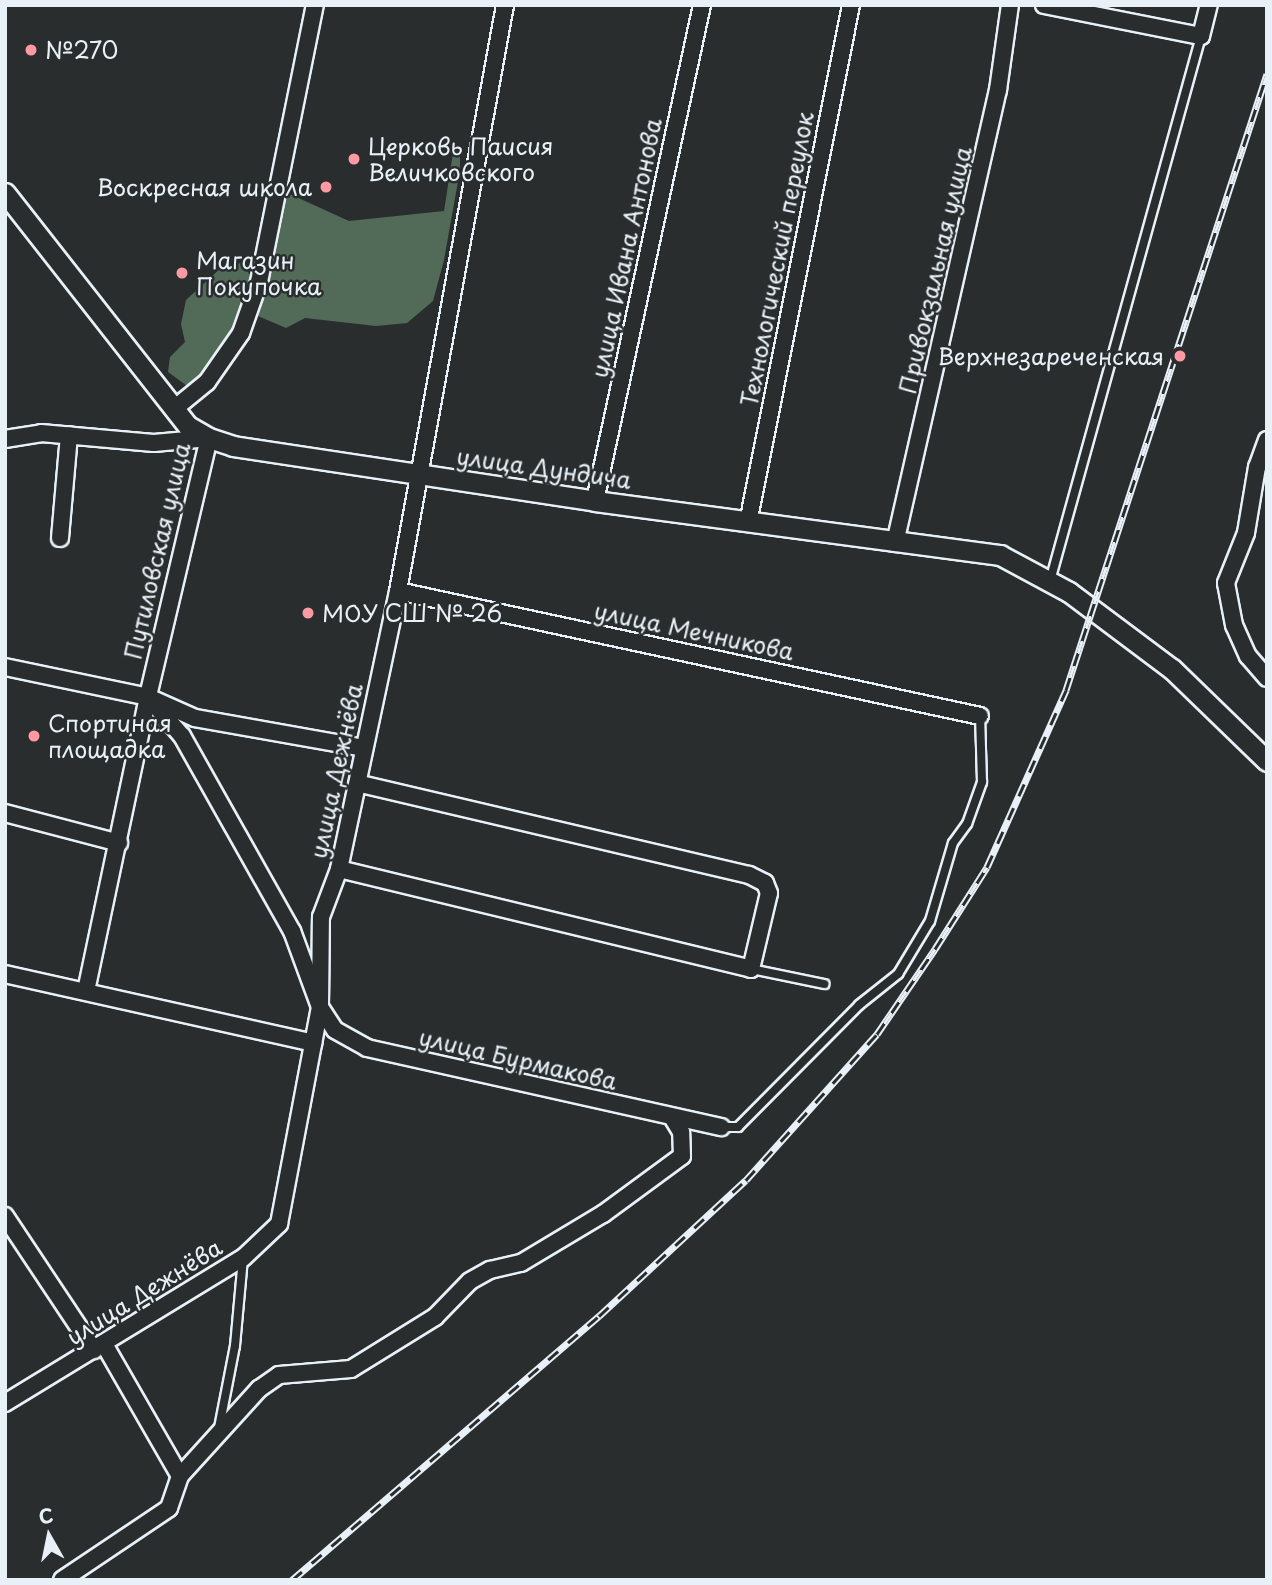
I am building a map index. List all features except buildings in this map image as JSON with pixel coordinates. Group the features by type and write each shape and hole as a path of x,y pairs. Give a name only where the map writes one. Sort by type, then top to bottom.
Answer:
{"street":[{"path":"174,409 207,382 241,333 259,282 315,5"},
{"name":"улица Дежнёва","path":"5,1403 243,1258 279,1224 320,1007 321,917 339,869 398,591 416,474 505,5"},
{"name":"улица Ивана Антонова","path":"595,501 702,5"},
{"name":"Технологический переулок","path":"748,523 850,5"},
{"name":"Привокзальная улица","path":"895,543 995,104 1010,5"},
{"path":"1044,5 1201,36 1209,5"},
{"name":"Путиловская улица","path":"5,193 187,426 209,438 148,697 86,990"},
{"name":"улица Дундича","path":"5,439 41,433 154,443 209,438 233,446 595,501 1000,555 1069,592 1172,668 1267,761"},
{"path":"60,538 69,435"},
{"path":"1267,440 1257,467 1246,533 1226,583 1234,625 1248,656 1267,678"},
{"name":"улица Мечникова","path":"398,591 980,716"},
{"path":"5,667 148,697 195,718 363,748"},
{"path":"148,697 182,736 292,931 320,1007"},
{"path":"339,869 751,969 769,893 765,883 749,875 358,783"},
{"path":"5,813 119,843"},
{"path":"5,974 313,1042"},
{"name":"улица Бурмакова","path":"320,1007 335,1030 367,1048 721,1127"},
{"path":"62,1580 169,1508 180,1476 259,1389 279,1375 351,1369 435,1317 470,1282 490,1270 521,1263 603,1214 682,1156 681,1132 672,1118"},
{"path":"8,1225 99,1347 180,1476"}],"lane":[{"path":"1050,581 1201,36"},
{"path":"721,1127 738,1127 859,1005 898,974 930,921 953,843 967,824 982,782 980,716"},
{"path":"751,969 824,984"},
{"path":"218,1434 235,1346 243,1258"}],"green space":[{"path":"453,153 460,156 460,170 444,260 433,301 407,323 376,326 305,318 286,328 258,316 283,191 349,221 444,211"},
{"path":"241,263 254,280 237,330 203,379 190,388 168,372 170,357 185,342 181,324 186,300 222,267"}],"railway":[{"path":"292,1580 599,1316 746,1180 877,1034 935,949 987,867 1066,690 1267,74"}],"place":[{"name":"№270","path":"31,50"},
{"name":"Церковь Паисия Величковского","path":"354,159"},
{"name":"Воскресная школа","path":"326,187"},
{"name":"Магазин Покупочка","path":"182,273"},
{"name":"Верхнезареченская","path":"1180,356"},
{"name":"МОУ СШ № 26","path":"308,613"},
{"name":"Спортиная площадка","path":"34,736"}]}
